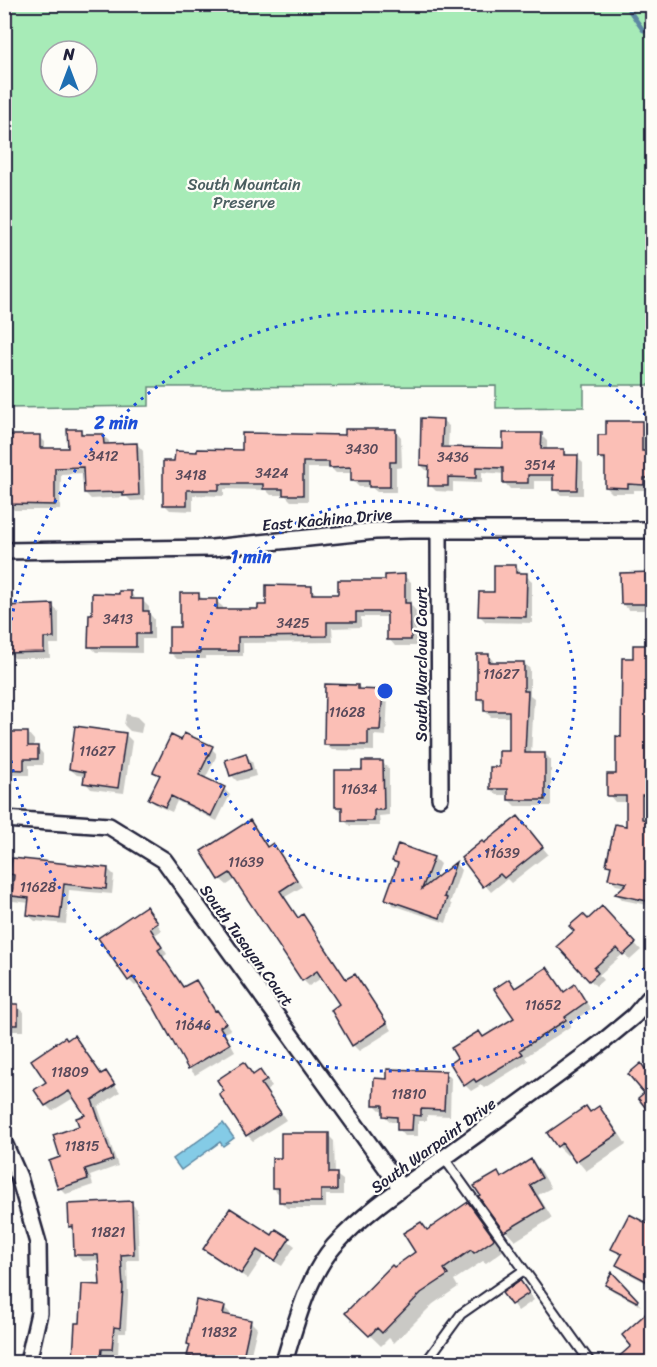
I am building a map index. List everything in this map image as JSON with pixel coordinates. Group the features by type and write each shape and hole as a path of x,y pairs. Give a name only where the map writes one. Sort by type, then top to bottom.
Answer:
{"street":[{"name":"South Warcloud Court","path":"439,530 440,798"},
{"name":"East Kachina Drive","path":"4,550 212,548 375,531 652,530"},
{"name":"South Tusayan Court","path":"4,819 109,826 164,860 401,1188"},
{"name":"South Warpaint Drive","path":"284,1362 301,1310 316,1275 333,1247 359,1222 401,1188 605,1040 634,1016 652,995"},
{"path":"4,1143 19,1177 38,1243 39,1313 28,1362"}],"lane":[{"path":"444,1158 590,1362"},
{"path":"426,1362 461,1314 524,1270"}],"green space":[{"name":"South Mountain Preserve","path":"4,5 652,5 652,385 584,385 584,407 496,408 496,386 149,387 149,406 5,408"}],"water":[{"path":"223,1123 234,1138 223,1146 220,1142 181,1170 173,1159"}],"building":[{"path":"421,418 443,419 442,447 503,448 503,433 542,433 541,449 564,449 564,455 578,455 577,490 553,490 553,475 528,475 528,483 503,483 503,468 476,467 476,478 448,477 448,486 428,486 429,466 420,465"},
{"path":"606,421 642,421 642,451 652,451 652,478 644,478 644,485 628,484 628,488 605,487 605,458 598,458 598,435 606,435"},
{"path":"67,429 81,429 81,434 103,434 104,444 137,443 139,495 123,496 123,492 84,493 83,467 55,468 55,505 6,504 4,435 40,435 40,448 68,448"},
{"path":"345,429 396,429 396,462 390,462 390,487 369,487 369,481 351,481 351,467 329,468 329,462 303,462 303,495 283,495 283,489 263,489 263,484 219,484 219,490 187,490 187,505 163,505 163,461 174,461 175,451 242,450 242,433 345,435"},
{"path":"494,565 516,565 516,573 527,573 526,617 478,616 479,592 494,592"},
{"path":"652,572 652,604 621,604 620,573"},
{"path":"405,574 405,603 410,603 411,640 387,640 387,612 356,612 356,622 327,622 327,636 238,637 238,651 169,653 169,627 180,627 180,593 199,593 199,599 217,599 217,609 258,609 258,605 266,605 266,585 312,586 312,594 338,594 338,580 385,580 385,575"},
{"path":"119,591 131,591 131,599 143,599 143,611 149,611 149,634 136,634 136,647 88,647 92,593 119,594"},
{"path":"53,604 54,638 44,638 44,652 6,653 4,606"},
{"path":"633,645 652,645 652,795 642,795 642,819 652,821 652,871 649,887 652,887 652,902 615,894 627,883 608,879 611,866 606,865 615,824 626,826 626,796 607,796 607,774 616,774 616,736 621,737 622,658 633,658"},
{"path":"477,654 489,654 489,662 524,662 524,691 528,691 525,753 545,753 545,800 508,800 508,789 490,789 490,767 499,767 499,751 509,751 509,711 484,711 484,699 477,699"},
{"path":"325,684 358,685 358,689 383,690 380,730 368,730 368,745 324,745"},
{"path":"75,726 126,733 118,788 83,783 85,772 69,769"},
{"path":"4,732 28,732 28,746 38,746 38,759 24,759 24,770 4,769"},
{"path":"184,733 213,746 199,775 225,787 211,816 171,796 165,807 148,799 160,775 153,772 171,735 181,740"},
{"path":"246,753 251,769 230,776 225,760"},
{"path":"362,761 383,761 384,810 374,810 374,821 342,821 342,807 335,807 335,770 362,770"},
{"path":"518,816 543,847 504,878 500,874 483,887 461,858"},
{"path":"250,820 267,847 273,843 297,880 280,891 298,918 303,914 346,979 355,974 387,1023 352,1046 331,1010 339,1004 317,971 302,981 230,873 219,880 201,851"},
{"path":"398,844 434,857 422,889 456,862 444,897 447,898 440,918 385,899 398,863 392,861"},
{"path":"12,858 108,868 106,889 64,884 60,919 27,915 29,898 12,896 14,875 10,874"},
{"path":"146,906 158,923 150,928 162,947 158,950 183,987 196,980 215,1011 217,1010 226,1023 220,1027 230,1044 188,1069 153,1006 133,977 128,981 98,938"},
{"path":"602,906 636,943 623,955 617,948 594,968 598,973 589,981 557,946 574,931 569,926 583,914 588,919"},
{"path":"547,967 564,992 575,984 586,1002 565,1017 566,1020 520,1050 523,1054 476,1082 474,1079 464,1086 450,1063 457,1058 451,1048 479,1031 483,1037 514,1018 494,989 509,979 515,988"},
{"path":"4,1004 18,1004 18,1025 4,1025"},
{"path":"74,1035 101,1074 106,1071 115,1085 92,1100 113,1160 85,1169 88,1179 58,1189 49,1161 60,1157 53,1135 79,1126 76,1118 85,1115 69,1091 45,1106 34,1090 46,1082 31,1060 65,1037 67,1040"},
{"path":"244,1062 253,1075 260,1070 267,1080 261,1084 281,1113 246,1136 219,1094 224,1091 217,1080"},
{"path":"641,1063 645,1069 652,1063 652,1116 638,1098 644,1093 628,1074"},
{"path":"387,1069 446,1071 444,1110 421,1109 421,1116 413,1115 412,1130 397,1130 397,1117 383,1116 383,1105 373,1105 374,1078 387,1079"},
{"path":"586,1106 590,1112 599,1106 618,1134 575,1162 562,1143 557,1147 547,1133"},
{"path":"281,1133 329,1133 329,1173 337,1173 337,1190 321,1190 321,1202 279,1202 279,1188 272,1188 272,1158 281,1158"},
{"path":"531,1159 542,1178 530,1185 544,1208 504,1232 478,1196 480,1195 474,1186 498,1172 501,1178"},
{"path":"132,1201 134,1254 121,1255 123,1288 120,1328 114,1327 112,1349 102,1349 101,1360 73,1358 75,1323 80,1323 82,1284 100,1285 98,1255 74,1255 73,1226 69,1227 68,1204"},
{"path":"468,1202 494,1238 493,1240 474,1253 471,1250 444,1269 448,1275 421,1293 382,1333 377,1328 369,1336 345,1313 392,1265 394,1267 415,1252 403,1233 421,1222 427,1230"},
{"path":"230,1208 272,1235 276,1229 290,1238 275,1261 257,1250 241,1274 203,1249"},
{"path":"629,1214 652,1226 652,1284 616,1265 622,1254 611,1249"},
{"path":"612,1272 638,1300 637,1302 605,1285"},
{"path":"520,1280 529,1293 511,1305 502,1293"},
{"path":"196,1300 225,1306 223,1314 251,1320 242,1362 212,1361 187,1356 190,1345 187,1344"},
{"path":"652,1308 652,1362 613,1362 631,1346 622,1335"}],"waterway":[{"path":"625,4 643,30 652,32"}]}
